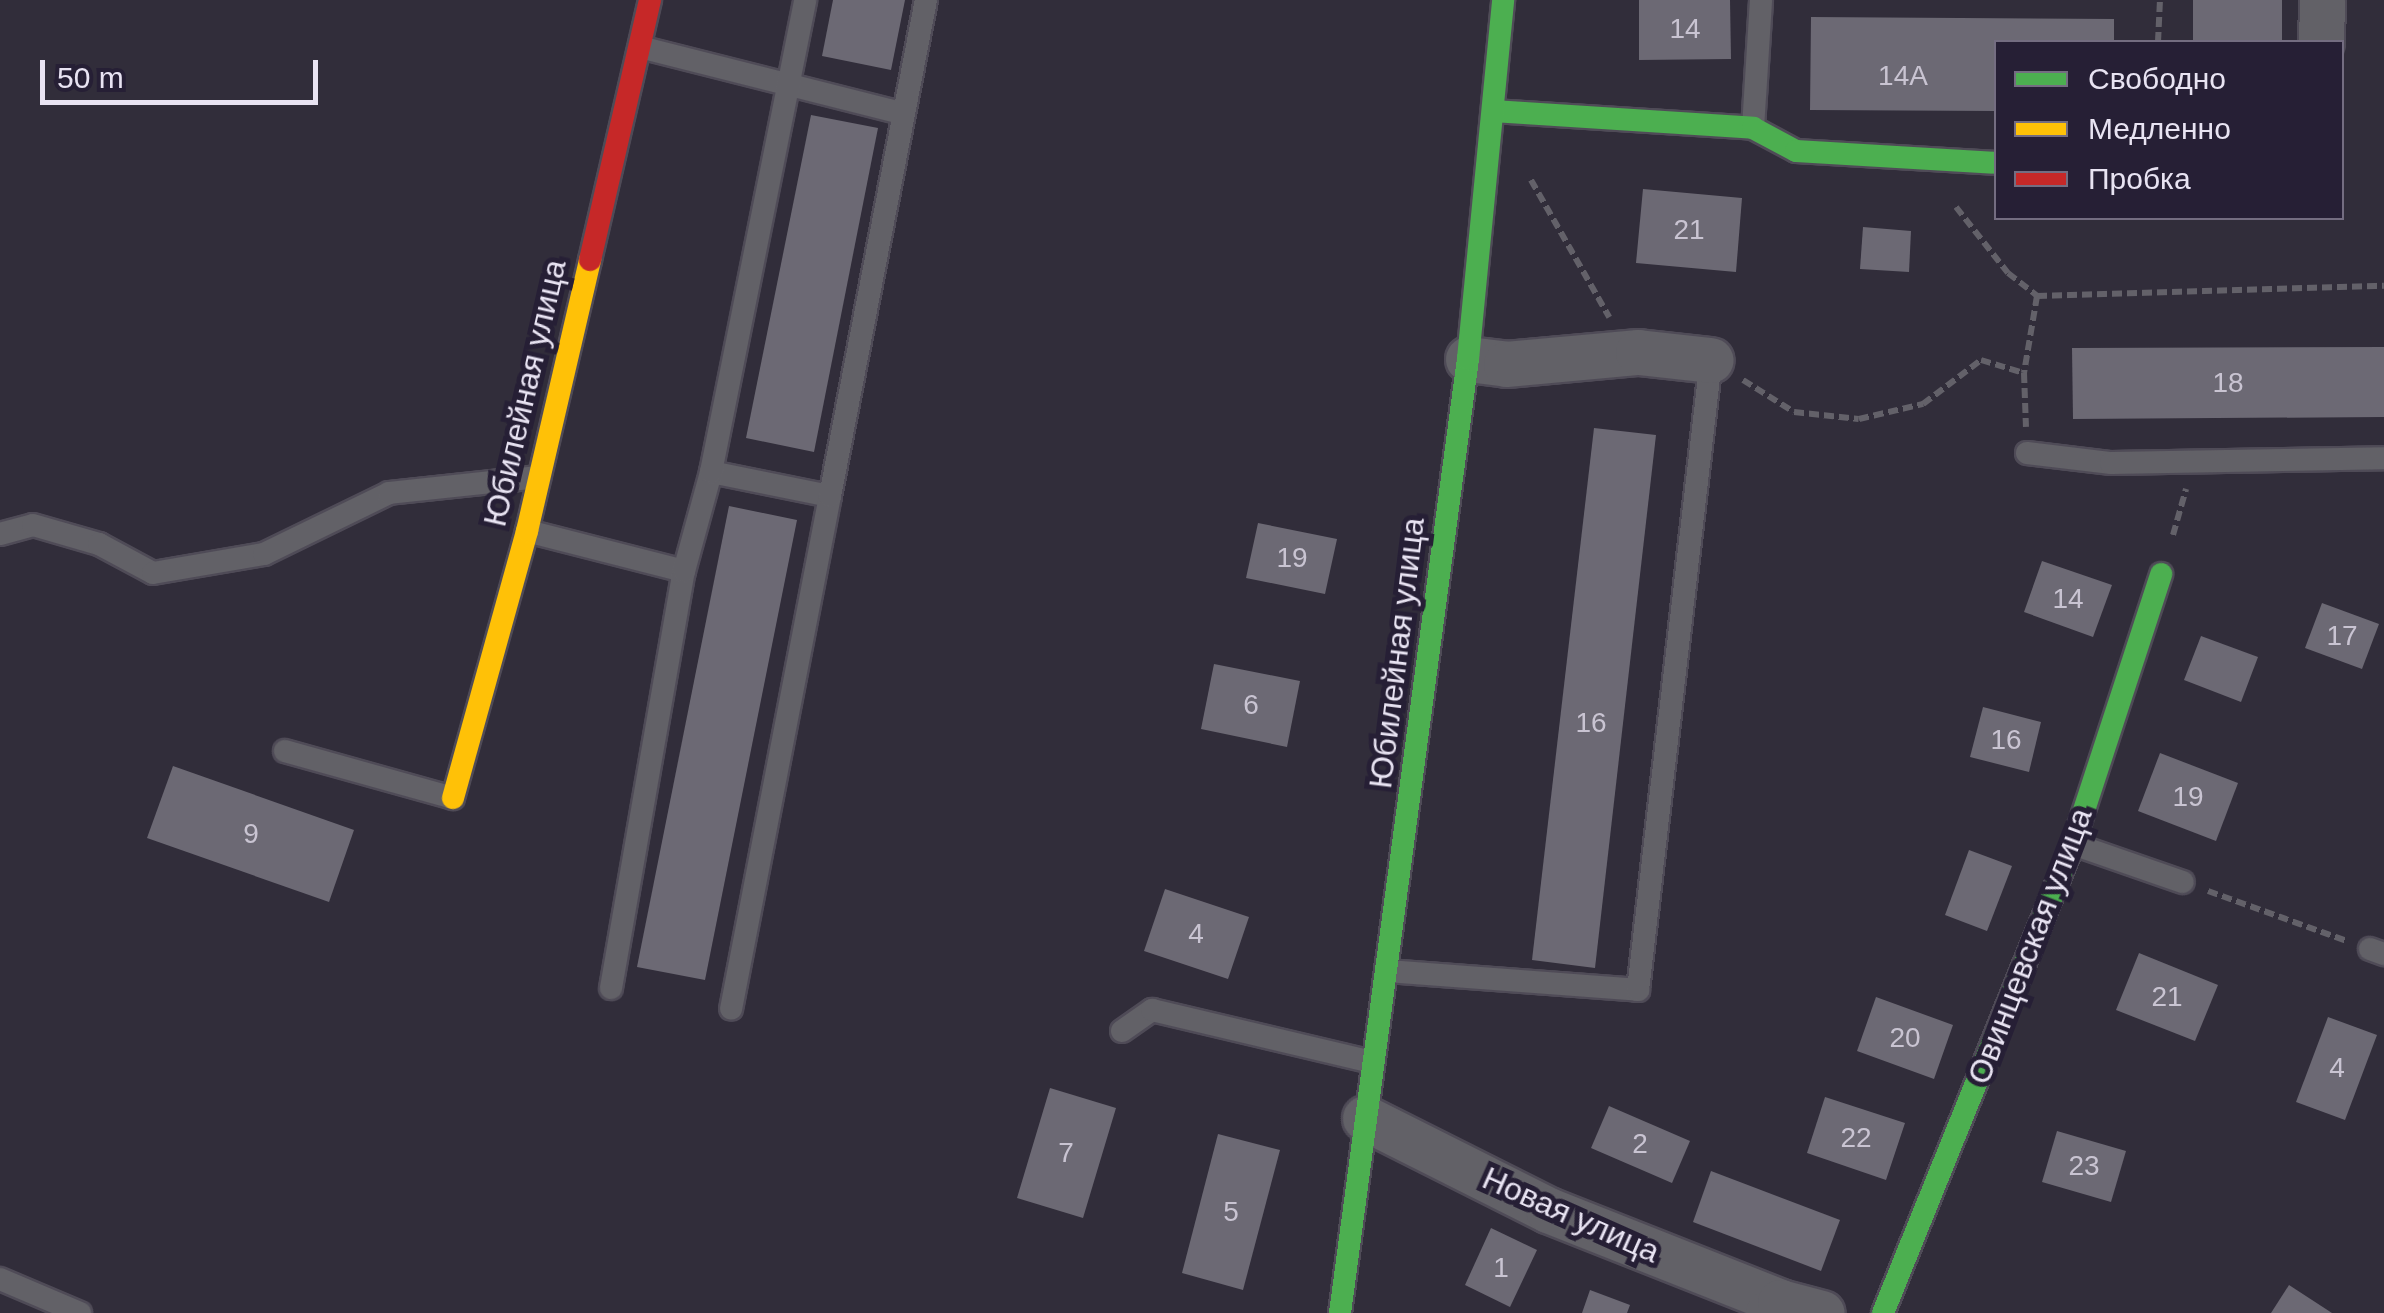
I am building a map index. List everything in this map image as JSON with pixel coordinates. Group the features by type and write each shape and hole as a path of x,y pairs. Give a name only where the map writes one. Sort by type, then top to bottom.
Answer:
{"street":[{"name":"Юбилейная улица","path":"452,798 539,478 650,0"},
{"name":"Юбилейная улица","path":"1340,1313 1468,359 1503,0"},
{"path":"2320,40 2322,0"},
{"path":"1493,111 1753,128 1796,151 1994,162"},
{"path":"1468,359 1506,364 1638,352 1711,360"},
{"name":"Овинцевская улица","path":"1884,1313 2073,844 2161,574"},
{"name":"Новая улица","path":"1365,1118 1548,1210 1790,1309"}],"lane":[{"path":"611,988 684,570 711,472 805,0"},
{"path":"731,1009 900,113 926,0"},
{"path":"1753,128 1762,0"},
{"path":"640,48 900,113"},
{"path":"1388,971 1638,990 1711,360"},
{"path":"2027,453 2111,463 2384,458"},
{"path":"711,472 830,496"},
{"path":"0,534 32,525 100,544 152,574 264,554 389,493 539,478"},
{"path":"526,530 684,570"},
{"path":"285,751 452,798"},
{"path":"2073,844 2184,882"},
{"path":"1122,1031 1152,1010 1372,1062"},
{"path":"0,1279 80,1313"}],"path":[{"path":"2158,40 2160,0"},
{"path":"1528,175 1592,296 1638,352"},
{"path":"1950,203 2008,274 2036,296 2384,286"},
{"path":"2027,453 2024,373 2036,296"},
{"path":"1711,360 1794,412 1858,419 1923,404 1981,360 2024,373"},
{"path":"2184,882 2377,951"}],"building":[{"path":"833,0 905,0 891,70 822,56"},
{"path":"1639,0 1730,0 1731,59 1639,60"},
{"path":"2193,0 2282,0 2282,40 2193,40"},
{"path":"1811,17 2114,19 2114,40 1994,40 1994,111 1810,110"},
{"path":"811,115 878,128 814,452 746,438"},
{"path":"1643,189 1742,198 1736,272 1636,263"},
{"path":"1863,227 1911,231 1909,272 1860,269"},
{"path":"2384,347 2384,417 2073,419 2072,348"},
{"path":"1594,428 1656,435 1595,968 1532,960"},
{"path":"729,506 797,520 705,980 637,967"},
{"path":"1258,523 1337,539 1325,594 1246,578"},
{"path":"2042,561 2112,585 2093,637 2024,612"},
{"path":"2322,603 2379,624 2362,669 2305,648"},
{"path":"2201,636 2258,657 2241,702 2184,680"},
{"path":"1214,664 1300,681 1287,747 1201,729"},
{"path":"1983,707 2041,722 2029,772 1970,757"},
{"path":"2160,753 2238,783 2216,841 2138,811"},
{"path":"173,766 354,830 329,902 147,838"},
{"path":"1969,850 2012,866 1987,931 1945,915"},
{"path":"1165,889 1249,917 1228,979 1144,951"},
{"path":"2139,953 2218,985 2195,1041 2116,1010"},
{"path":"1876,997 1953,1025 1934,1079 1857,1051"},
{"path":"2328,1017 2377,1035 2345,1120 2296,1102"},
{"path":"1050,1088 1116,1108 1083,1218 1017,1198"},
{"path":"1825,1097 1905,1123 1886,1180 1807,1153"},
{"path":"1609,1106 1690,1141 1672,1183 1591,1148"},
{"path":"2057,1131 2126,1151 2111,1202 2042,1182"},
{"path":"1218,1134 1280,1150 1243,1290 1182,1273"},
{"path":"1711,1171 1840,1220 1821,1271 1693,1222"},
{"path":"1491,1228 1537,1250 1510,1307 1465,1285"},
{"path":"2289,1285 2332,1313 2271,1313"},
{"path":"1590,1290 1630,1305 1627,1313 1582,1313"}],"traffic: fast":[{"path":"1340,1313 1468,359 1503,0"},
{"path":"1493,111 1753,128 1796,151 1994,163"},
{"path":"1883,1313 2073,844 2161,574"}],"traffic: slow":[{"path":"453,798 527,531 590,260"}],"traffic: jam":[{"path":"590,260 650,0"}]}
